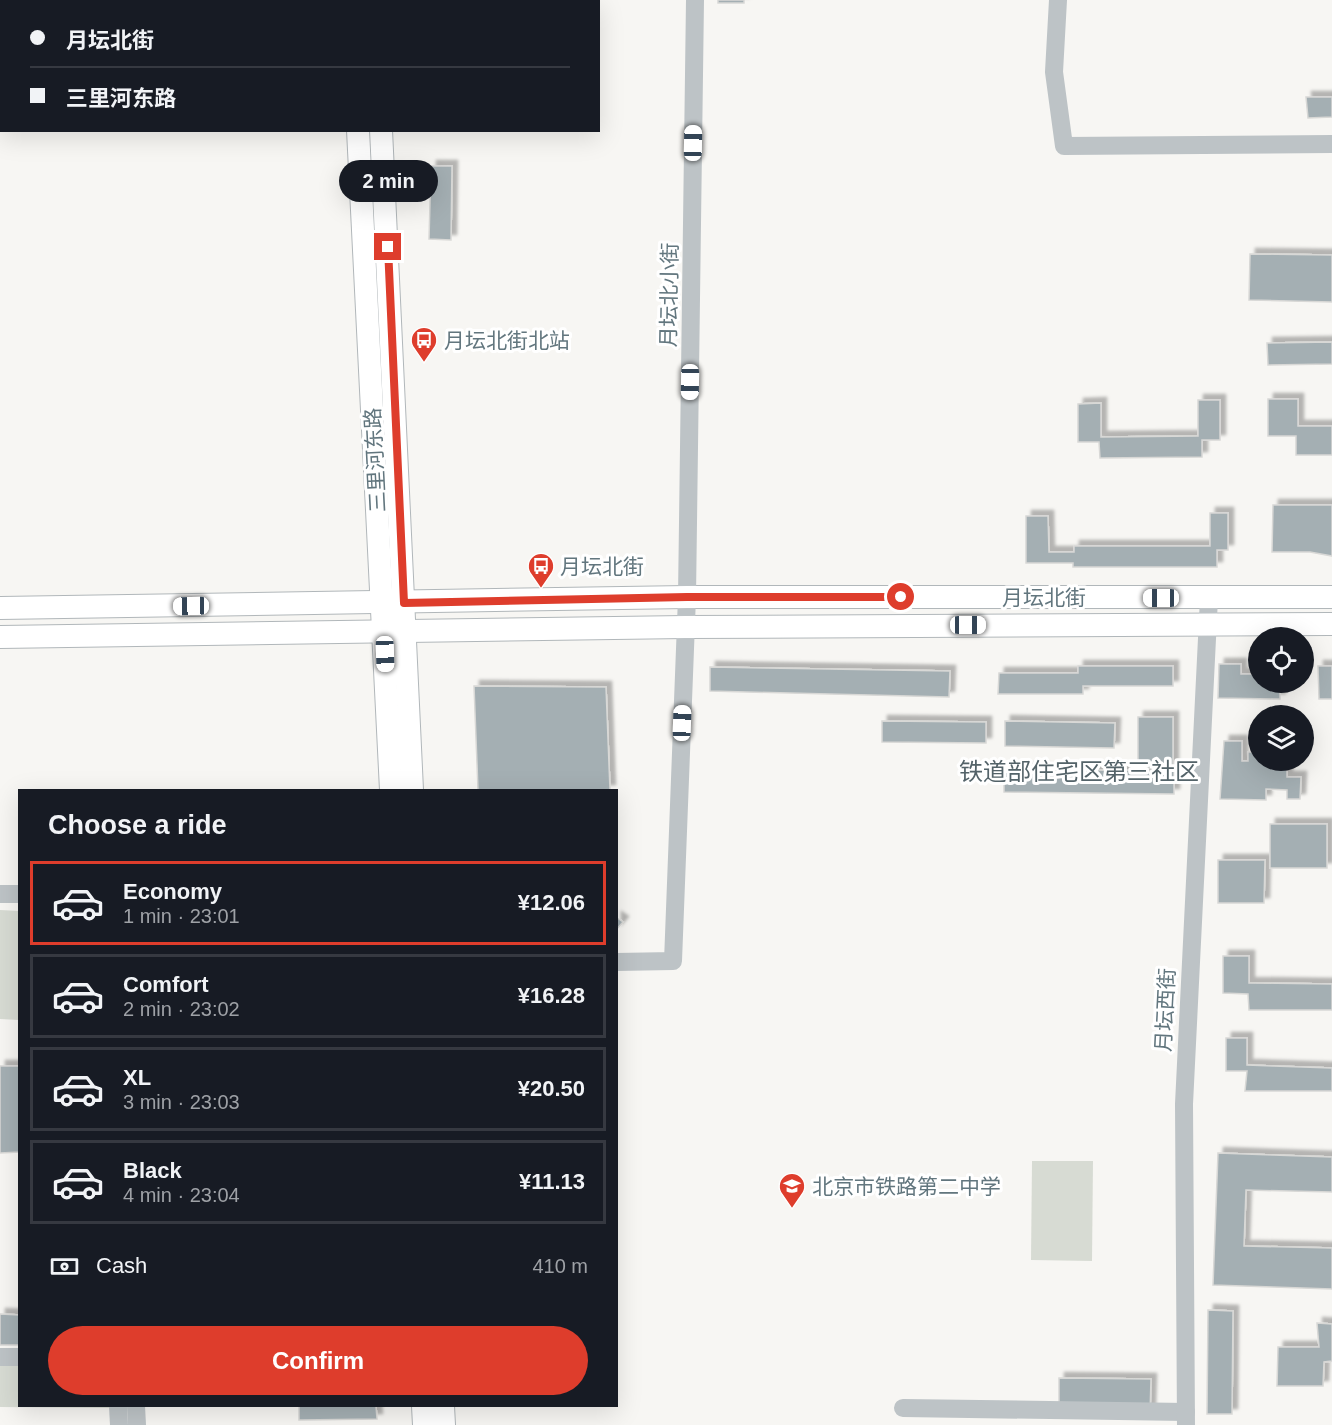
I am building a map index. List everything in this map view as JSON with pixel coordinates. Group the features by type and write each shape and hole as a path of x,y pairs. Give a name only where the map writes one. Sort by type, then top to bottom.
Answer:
{"main road":[{"name":"三里河东路","path":"358,132 393,603"},
{"name":"三里河东路","path":"381,132 394,632 391,789"},
{"name":"月坛北街","path":"0,608 687,597 1332,597"},
{"name":"月坛北街","path":"0,637 686,627 1332,624"},
{"name":"三里河东路","path":"394,632 412,789"},
{"path":"423,1407 424,1425"},
{"path":"443,1407 444,1425"}],"street":[{"name":"月坛北小街","path":"618,962 673,961 687,597 695,0"},
{"path":"1058,0 1054,72 1065,146 1332,144"},
{"name":"月坛西街","path":"1186,1418 1184,1104 1209,598"},
{"path":"0,894 18,894"},
{"path":"0,1357 18,1357"},
{"path":"118,1407 119,1425"},
{"path":"136,1407 136,1425"},
{"path":"903,1408 1186,1418"}],"shaded area":[{"path":"0,910 18,911 18,1020 0,1019"},
{"path":"1032,1161 1093,1161 1092,1261 1031,1260"},
{"path":"0,1366 18,1366 18,1407 112,1408 0,1407"}],"building":[{"path":"718,0 744,0 744,3 718,3"},
{"path":"1306,97 1332,97 1332,117 1308,118"},
{"path":"431,166 452,166 451,240 429,239"},
{"path":"1250,254 1332,255 1332,302 1249,300"},
{"path":"1332,342 1332,364 1268,365 1267,343"},
{"path":"1268,399 1298,399 1298,426 1332,426 1332,455 1296,455 1296,436 1268,436"},
{"path":"1198,400 1220,400 1220,440 1202,440 1202,457 1100,458 1099,442 1078,442 1078,404 1101,403 1101,437 1198,436"},
{"path":"1273,505 1332,505 1332,556 1310,552 1272,552"},
{"path":"1210,513 1228,513 1228,550 1217,550 1217,567 1073,567 1073,563 1026,563 1026,516 1048,516 1049,552 1074,552 1074,546 1210,546"},
{"path":"1219,664 1241,664 1241,674 1248,674 1248,693 1280,693 1280,699 1218,698"},
{"path":"1078,666 1173,666 1173,686 1083,686 1083,694 998,694 999,673 1078,673"},
{"path":"1318,666 1332,666 1332,699 1319,699"},
{"path":"710,667 950,671 949,697 710,691"},
{"path":"474,686 606,687 610,789 478,789"},
{"path":"1138,717 1173,717 1173,768 1138,768"},
{"path":"882,721 986,722 986,743 882,742"},
{"path":"1005,721 1115,723 1114,748 1005,746"},
{"path":"1224,741 1242,741 1242,761 1248,761 1248,771 1287,771 1287,777 1301,777 1300,799 1287,799 1287,790 1266,789 1266,800 1220,799"},
{"path":"1004,769 1174,771 1174,794 1004,792"},
{"path":"1270,824 1327,824 1327,868 1270,868"},
{"path":"1218,860 1265,860 1264,903 1218,903"},
{"path":"618,918 623,922 618,928"},
{"path":"1223,956 1249,956 1249,983 1332,984 1332,1010 1249,1010 1248,994 1223,993"},
{"path":"1226,1038 1247,1038 1247,1065 1332,1068 1332,1091 1245,1091 1247,1071 1226,1071"},
{"path":"0,1066 18,1066 18,1152 0,1153"},
{"path":"1218,1153 1332,1157 1332,1192 1246,1190 1244,1246 1332,1248 1332,1289 1213,1285"},
{"path":"1208,1310 1233,1311 1232,1414 1207,1414"},
{"path":"0,1314 18,1315 18,1345 0,1345"},
{"path":"1317,1323 1332,1324 1332,1361 1324,1362 1323,1386 1277,1386 1278,1347 1319,1347"},
{"path":"1059,1378 1151,1379 1150,1413 1059,1411"},
{"path":"299,1407 376,1407 377,1419 299,1420"}],"place":[{"name":"月坛北街北站","path":"424,363"},
{"name":"月坛北街","path":"541,589"},
{"name":"北京市铁路第二中学","path":"792,1209"}],"district":[{"name":"铁道部住宅区第三社区","path":"1079,771"}],"route":[{"path":"388,247 404,603 687,597 901,597"}]}
